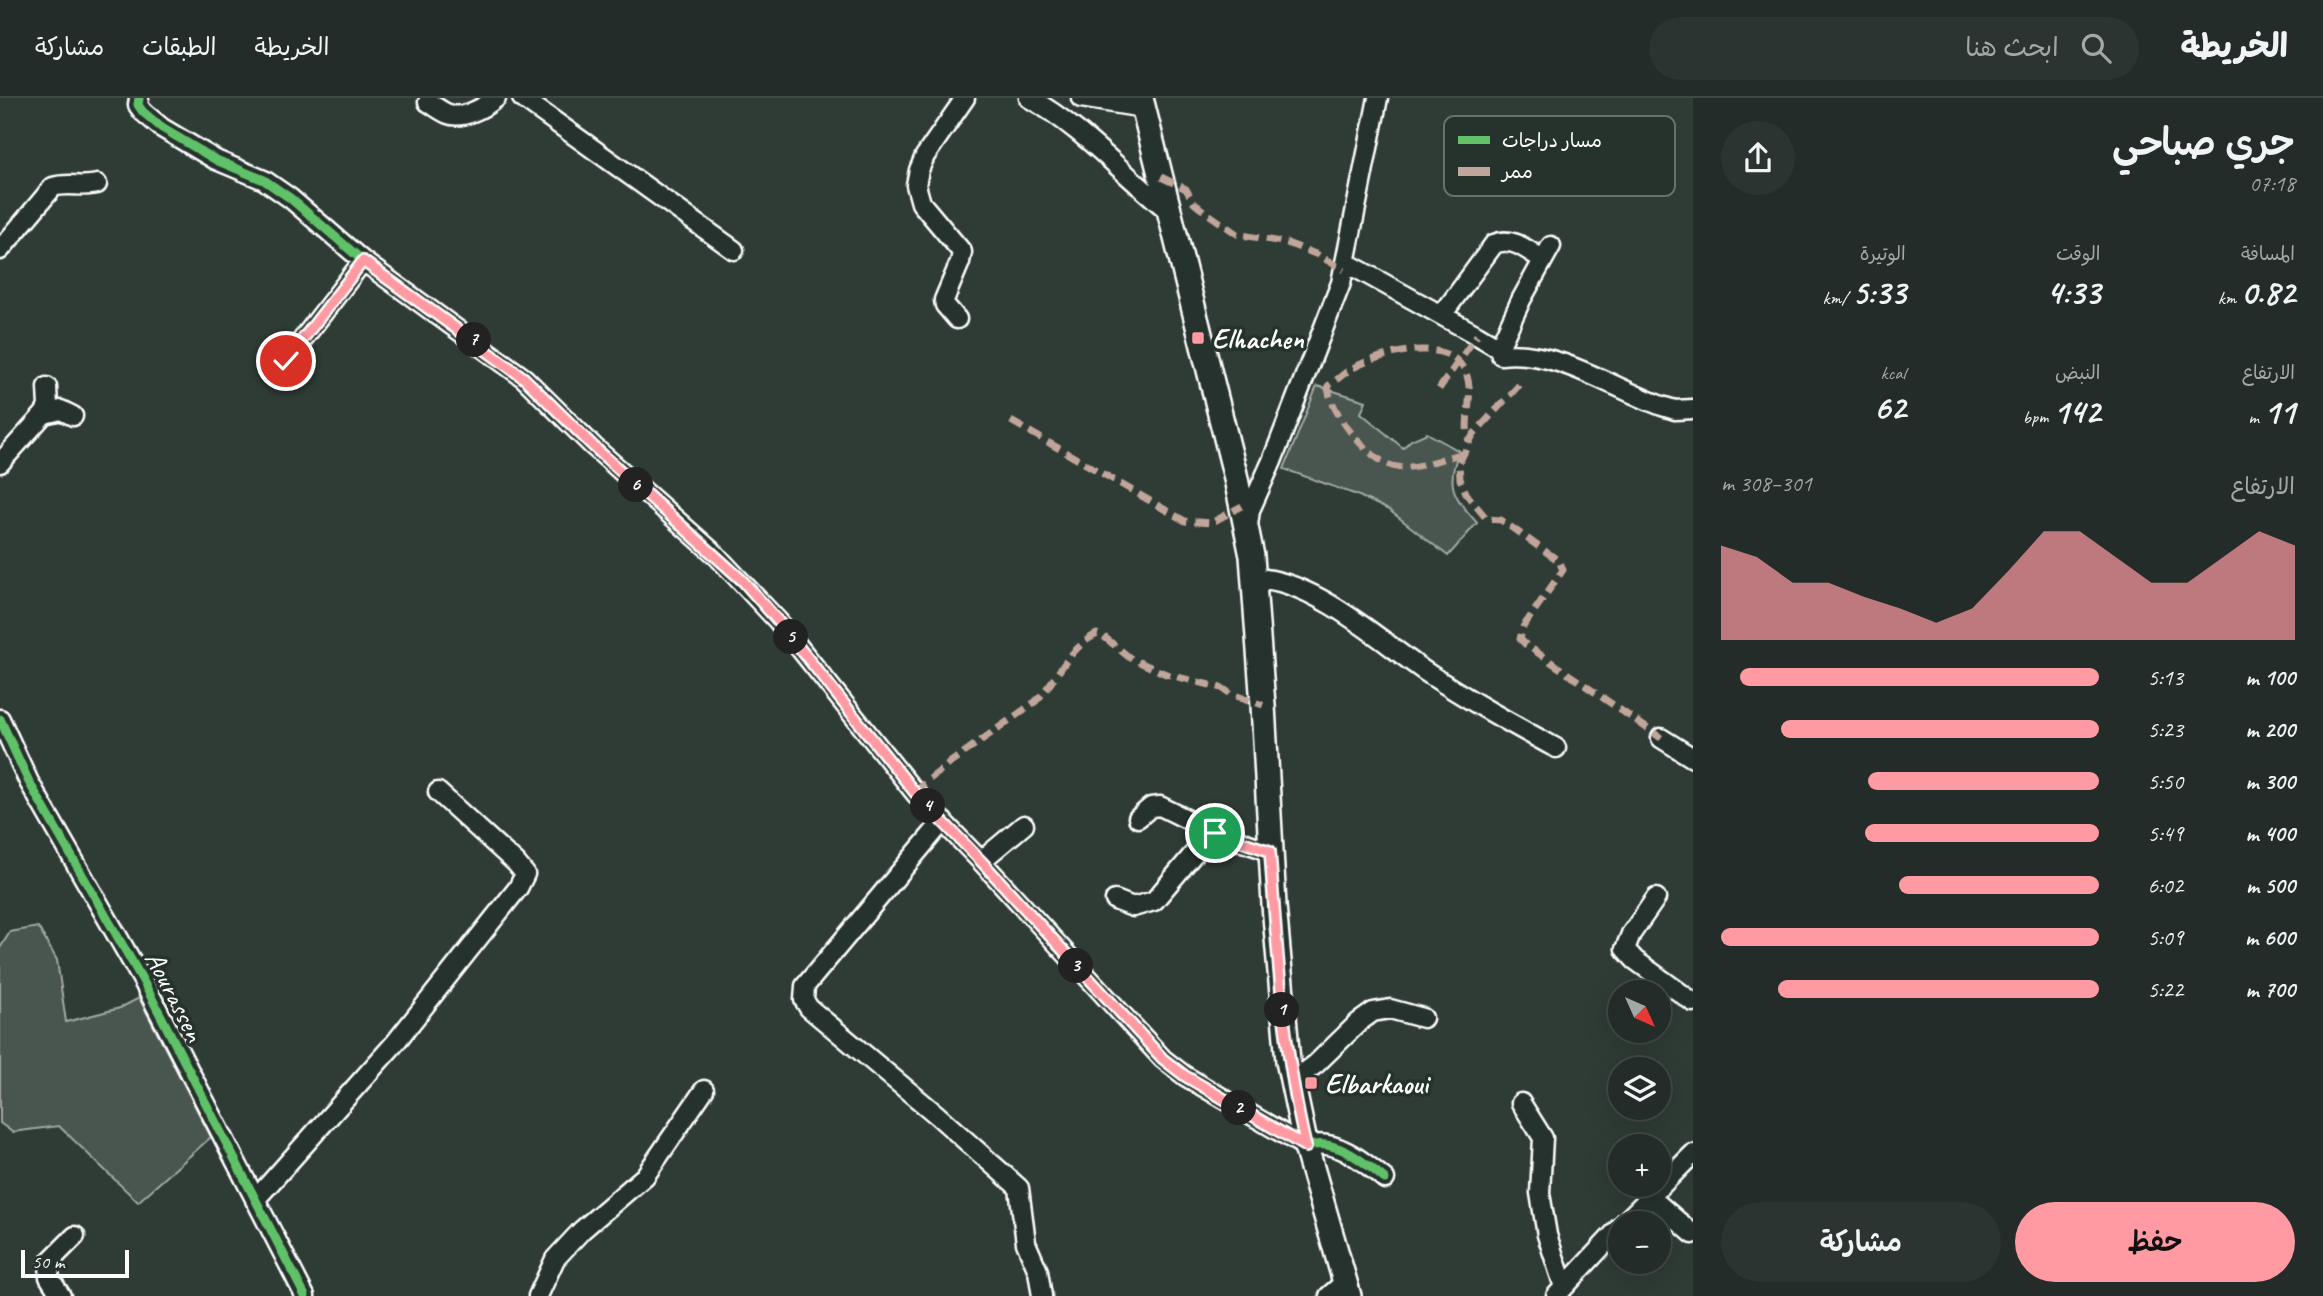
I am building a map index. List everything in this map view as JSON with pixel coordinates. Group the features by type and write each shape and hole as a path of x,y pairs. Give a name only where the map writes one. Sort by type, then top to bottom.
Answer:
{"main road":[{"path":"1143,103 1236,474 1247,532 1255,589 1283,1027 1306,1147 1341,1291"}],"street":[{"path":"139,98 138,105 143,112 162,128 216,160 264,180 290,198 363,261 524,378 594,447 716,555 778,621 916,794 1163,1059 1185,1076 1306,1147 1316,1143 1339,1149 1366,1164 1385,1179"},
{"path":"428,102 451,116 486,106 496,98"},
{"path":"522,98 734,250"},
{"path":"957,319 944,300 962,253 921,204 916,185 925,156 965,98"},
{"path":"1029,98 1069,123 1137,186 1170,211"},
{"path":"1081,98 1143,103"},
{"path":"1247,532 1250,510 1335,300 1378,98"},
{"path":"0,250 53,187 71,184 85,187 97,184"},
{"path":"1442,315 1494,244 1513,242 1546,253 1499,348 1501,355 1516,353 1557,361 1662,406 1685,411 1693,409"},
{"path":"286,361 363,261"},
{"path":"1345,262 1499,348"},
{"path":"0,463 44,414 48,407 47,387"},
{"path":"44,414 61,410 73,416"},
{"path":"1255,589 1265,579 1273,580 1318,597 1450,687 1556,748"},
{"name":"Aourassen","path":"0,719 29,782 144,981 305,1296"},
{"path":"1661,738 1693,758"},
{"path":"255,1200 395,1043 518,888 525,874 438,792"},
{"path":"1138,818 1151,807 1160,806 1212,832 1270,851"},
{"path":"943,821 805,986 804,1000 808,1008 937,1115 1019,1188 1026,1243 1038,1271 1042,1296"},
{"path":"981,861 1024,825"},
{"path":"1115,900 1133,906 1154,901 1163,894 1212,832"},
{"path":"1656,898 1631,934 1625,949 1635,960 1693,1002"},
{"path":"1292,1082 1373,1012 1390,1009 1423,1018"},
{"path":"538,1296 555,1259 582,1230 645,1177 704,1090"},
{"path":"1521,1104 1544,1138 1540,1194 1560,1291"},
{"path":"1671,1175 1693,1154"},
{"path":"1635,1211 1648,1197"},
{"path":"1650,1197 1693,1234"},
{"path":"61,1296 49,1277 50,1261 75,1236"},
{"path":"1560,1291 1608,1240"}],"shaded area":[{"path":"1317,386 1366,401 1361,413 1403,448 1411,440 1427,433 1459,451 1453,474 1454,490 1477,523 1448,556 1389,510 1357,495 1284,469"},
{"path":"38,927 57,960 66,1022 120,1008 139,998 211,1137 138,1202 59,1126 12,1132 0,1123 0,948 10,932"}],"marked path":[{"path":"1161,177 1186,189 1194,203 1237,234 1287,243 1318,255 1344,270"},
{"path":"1439,389 1477,335"},
{"path":"1463,454 1413,467 1387,464 1364,447 1343,422 1330,397 1328,386 1351,369 1382,356 1416,350 1448,354 1459,363 1469,384 1469,441"},
{"path":"1519,385 1473,435 1459,463 1460,479 1467,495 1487,519 1501,520 1559,561 1563,570 1523,627 1520,639 1661,738"},
{"path":"1011,421 1185,521 1211,523 1242,506"},
{"path":"916,794 920,787 952,761 1035,702 1078,647 1097,634 1130,658 1166,674 1222,688 1263,705"}],"cycle path":[{"path":"139,98 138,105 143,112 162,128 216,160 264,180 290,198 363,261 524,378 594,447 716,555 778,621 916,794 1163,1059 1185,1076 1306,1147 1327,1145 1348,1152 1385,1179"},
{"path":"0,719 29,782 143,981 305,1296"}],"place":[{"name":"Elhachen","path":"1198,338"},
{"name":"Elbarkaoui","path":"1311,1083"}],"route":[{"path":"286,361 363,261 524,378 594,447 743,581 916,794 1163,1059 1230,1104 1306,1147 1283,1027 1270,851 1215,833"}]}
